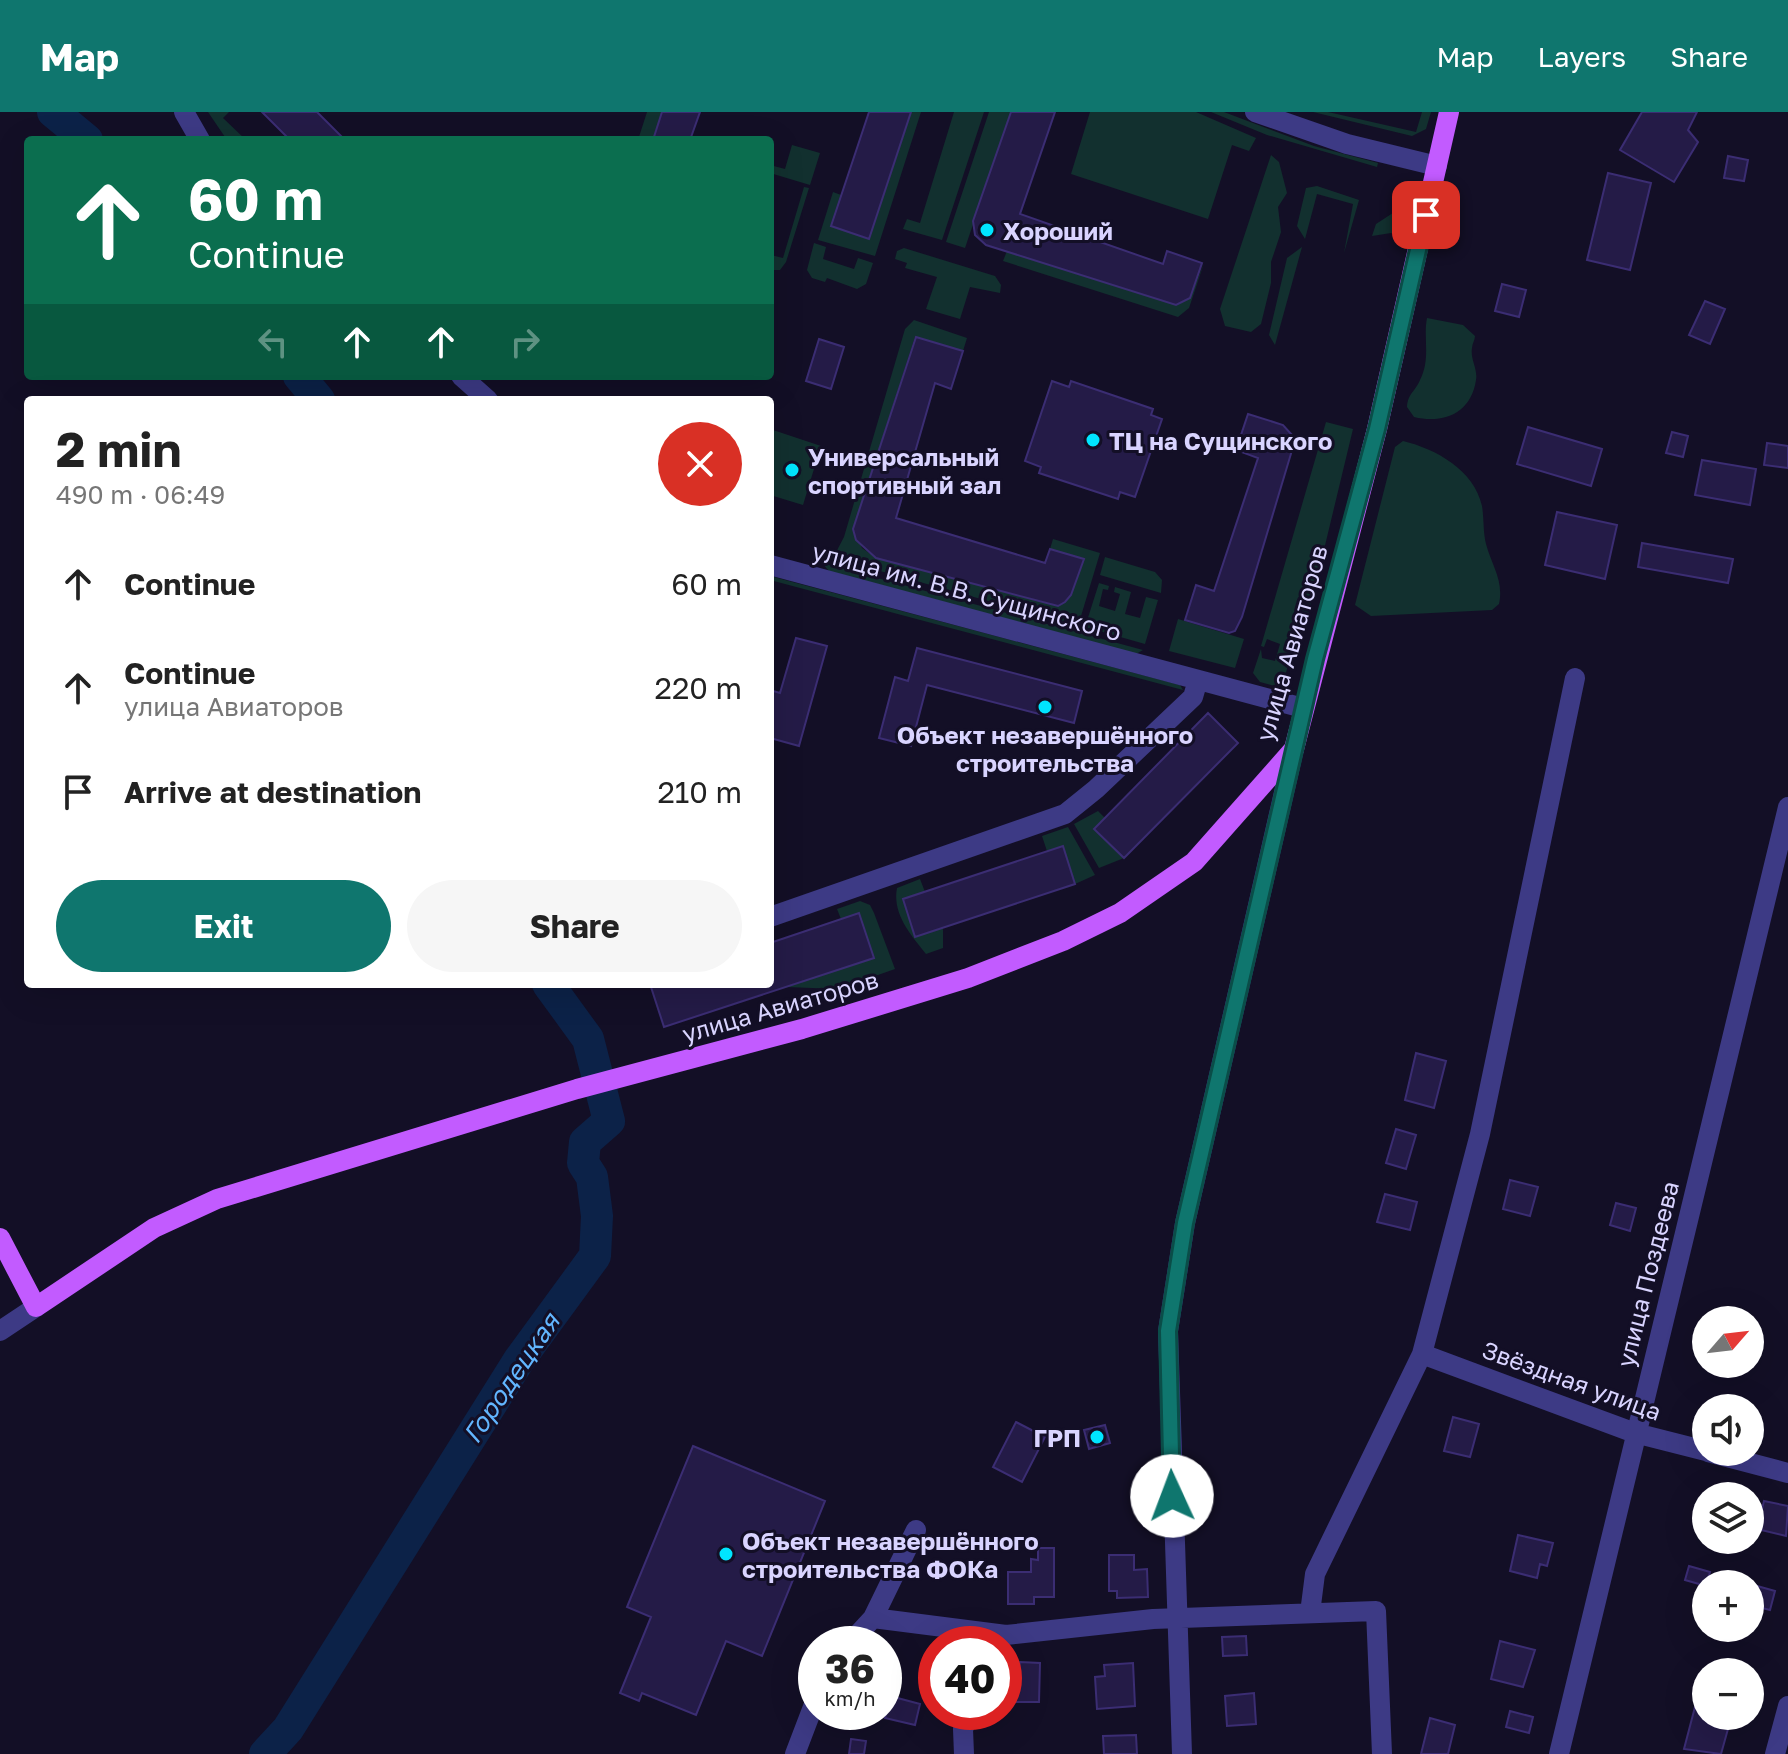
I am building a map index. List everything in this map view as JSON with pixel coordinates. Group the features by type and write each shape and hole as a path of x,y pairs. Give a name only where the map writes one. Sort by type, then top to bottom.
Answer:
{"main road":[{"name":"улица Авиаторов","path":"36,1307 154,1228 217,1199 577,1089 968,978 1063,941 1106,920 1155,891 1194,862 1294,749 1377,429 1449,112"},
{"path":"0,1238 36,1307"}],"street":[{"path":"184,112 198,136"},
{"path":"1255,112 1347,144 1437,166"},
{"path":"466,380 484,396"},
{"name":"улица им. В.В. Сущинского","path":"774,566 1303,708"},
{"path":"1310,1613 1315,1574 1422,1354 1480,1134 1575,678"},
{"path":"774,916 1065,814 1193,697 1198,680"},
{"path":"1182,1754 1168,1331 1185,1223 1294,749"},
{"name":"улица Поздеева","path":"1559,1754 1788,807"},
{"path":"0,1331 36,1307"},
{"name":"Звёздная улица","path":"1422,1354 1635,1433 1692,1448"},
{"name":"Звёздная улица","path":"1761,1466 1788,1473"},
{"path":"866,1626 873,1618 916,1530"},
{"path":"1022,1637 1176,1618 1376,1611 1382,1754"},
{"path":"873,1618 923,1626"},
{"path":"1775,1754 1788,1706"},
{"path":"795,1754 804,1730"},
{"path":"963,1730 964,1754"}],"green space":[{"path":"208,112 229,112 223,118 242,136 224,136"},
{"path":"647,112 662,112 654,136 639,136"},
{"path":"911,112 921,112 875,256 818,240 833,192 841,195 831,225"},
{"path":"954,112 984,112 942,240 903,229 907,219 920,223"},
{"path":"989,112 1011,112 965,248 946,242"},
{"path":"1090,112 1196,112 1256,138 1249,151 1232,145 1208,219 1071,174"},
{"path":"1211,112 1224,112 1314,146 1378,163 1377,167 1267,135"},
{"path":"1313,112 1328,112 1416,132 1422,112 1431,112 1426,129 1412,136"},
{"path":"792,145 820,153 810,185 774,174 774,166 785,169"},
{"path":"1271,155 1279,162 1287,193 1278,207 1281,232 1271,262 1271,283 1261,324 1251,332 1225,326 1220,309"},
{"path":"1317,186 1359,200 1344,253 1353,204 1317,194 1305,239 1297,226 1306,188"},
{"path":"804,187 809,188 786,262 780,270 774,270 774,256 783,258"},
{"path":"1399,209 1405,212 1399,236 1391,233 1372,236 1376,224"},
{"path":"814,243 826,247 823,259 854,269 858,258 873,263 866,284 857,289 827,278 825,282 812,278 807,270"},
{"path":"1302,247 1275,345 1269,335 1287,258"},
{"path":"904,248 995,276 1001,285 1000,293 970,287 960,319 926,309 937,277 905,268 907,263 895,259 897,251"},
{"path":"1007,251 1176,305 1190,298 1204,263 1189,308 1178,317 1003,261"},
{"path":"1427,318 1463,325 1475,336 1472,346 1476,376 1473,392 1454,414 1435,419 1414,417 1407,407 1425,364"},
{"path":"914,320 967,338 963,351 915,337 853,529 862,548 876,558 1058,606 1071,595 1084,559 1050,549 1053,539 1100,553 1078,626 833,558 844,537 905,329"},
{"path":"1326,422 1353,429 1303,637 1293,646 1282,688 1260,682 1253,673 1261,649 1262,658 1275,661 1280,644 1267,639 1264,647 1261,646"},
{"name":"Универсальный спортивный зал","path":"774,430 821,446 803,505 774,496"},
{"path":"1403,441 1428,449 1452,463 1478,493 1486,544 1500,588 1499,604 1492,610 1371,616 1355,605 1395,447"},
{"path":"1105,557 1155,572 1162,580 1161,593 1100,575"},
{"path":"822,563 1143,650 1136,654 829,571"},
{"path":"774,577 1180,685 1183,690 774,581"},
{"path":"1099,583 1109,586 1108,590 1103,589 1099,606 1115,611 1120,594 1114,592 1115,587 1131,592 1125,614 1140,618 1146,597 1158,600 1145,644 1085,627"},
{"path":"1178,619 1244,639 1235,668 1169,651"},
{"path":"1098,811 1105,818 1094,829 1124,858 1099,868 1074,824"},
{"path":"1068,827 1095,875 1075,884 1063,846 1047,851 1042,836"},
{"path":"920,879 925,892 903,900 915,936 943,928 943,948 926,954 904,924 896,898 897,888"},
{"path":"860,901 870,905 895,969 838,989 786,987 873,958 859,914 841,919 837,909"}],"building":[{"path":"262,112 317,112 341,136 286,136"},
{"path":"662,112 700,112 691,136 654,136"},
{"path":"869,112 911,112 869,239 831,226"},
{"path":"1011,112 1055,112 1020,214 1163,264 1167,251 1202,263 1190,298 1176,305 986,245 975,235 973,221"},
{"path":"1642,112 1697,112 1688,130 1698,142 1674,182 1620,150"},
{"path":"1728,156 1748,160 1744,181 1724,178"},
{"path":"1608,173 1651,183 1630,270 1587,260"},
{"path":"1502,284 1526,290 1519,317 1495,311"},
{"path":"1705,301 1725,309 1710,344 1689,335"},
{"path":"916,337 963,351 951,389 935,383 896,518 1045,563 1050,549 1084,559 1071,595 1058,606 876,558 856,540 853,529"},
{"path":"819,339 844,347 831,389 806,381"},
{"name":"ТЦ на Сущинского","path":"1052,381 1069,387 1071,381 1153,409 1151,415 1162,419 1135,497 1120,492 1118,499 1039,473 1041,467 1025,461"},
{"path":"1248,414 1283,425 1292,435 1293,447 1242,617 1235,631 1229,633 1185,620 1196,585 1214,591 1258,458 1236,450"},
{"path":"1528,427 1602,449 1591,486 1517,464"},
{"path":"1672,432 1688,436 1683,457 1666,453"},
{"path":"1767,443 1788,446 1788,468 1764,465"},
{"path":"1702,460 1756,469 1750,505 1695,495"},
{"path":"1557,512 1617,525 1605,579 1545,565"},
{"path":"1642,543 1733,559 1728,583 1638,567"},
{"path":"796,638 827,646 799,746 774,739 774,691 780,693"},
{"name":"Объект незавершённого строительства","path":"917,648 1082,691 1074,723 927,685 911,746 879,738 895,677 908,681"},
{"path":"1208,713 1238,743 1124,858 1094,829"},
{"path":"1063,846 1075,884 915,937 903,899"},
{"path":"859,913 874,958 664,1027 651,988 774,988 774,942"},
{"path":"1416,1053 1446,1061 1434,1108 1405,1100"},
{"path":"1396,1129 1416,1135 1406,1169 1386,1163"},
{"path":"1510,1180 1538,1187 1530,1216 1503,1209"},
{"path":"1385,1194 1417,1202 1410,1230 1377,1222"},
{"path":"1616,1203 1636,1208 1630,1231 1610,1225"},
{"path":"1453,1417 1479,1424 1470,1457 1444,1451"},
{"path":"1016,1422 1045,1437 1022,1482 993,1467"},
{"name":"ГРП","path":"1105,1425 1110,1443 1089,1449 1084,1430"},
{"name":"Объект незавершённого строительства ФОКа","path":"693,1446 825,1501 762,1656 726,1641 696,1715 642,1693 639,1701 620,1693 651,1617 627,1607"},
{"path":"1764,1501 1788,1506 1786,1536 1764,1531"},
{"path":"1518,1535 1553,1543 1547,1566 1540,1564 1537,1578 1510,1571"},
{"path":"1038,1548 1054,1548 1054,1597 1034,1597 1034,1604 1008,1604 1008,1572 1031,1572 1031,1559 1038,1560"},
{"path":"1109,1555 1134,1555 1134,1570 1147,1569 1148,1597 1117,1598 1117,1591 1109,1591"},
{"path":"1689,1566 1703,1570 1692,1570 1692,1582 1685,1580"},
{"path":"1764,1588 1775,1591 1770,1610 1764,1608"},
{"path":"1246,1636 1247,1655 1223,1656 1222,1637"},
{"path":"1500,1641 1535,1650 1523,1687 1491,1679"},
{"path":"1022,1662 1040,1663 1039,1702 1022,1702"},
{"path":"1133,1663 1135,1706 1097,1709 1095,1677 1105,1676 1104,1665"},
{"path":"1254,1693 1256,1724 1227,1726 1225,1696"},
{"path":"902,1699 918,1703 915,1725 902,1722"},
{"path":"1510,1711 1533,1717 1529,1733 1506,1727"},
{"path":"1430,1718 1455,1725 1448,1754 1421,1754"},
{"path":"1692,1718 1692,1730 1728,1730 1721,1754 1684,1749"},
{"path":"1136,1735 1137,1754 1104,1754 1103,1736"},
{"path":"851,1739 866,1741 864,1754 849,1754"}],"waterway":[{"name":"Городецкая","path":"53,112 82,136"},
{"name":"Городецкая","path":"302,380 316,396"},
{"name":"Городецкая","path":"265,1754 288,1729 519,1360 595,1256 597,1216 592,1177 583,1163 585,1142 609,1121 588,1039 551,988"}],"place":[{"name":"Хороший","path":"987,230"},
{"name":"ТЦ на Сущинского","path":"1093,440"},
{"name":"Универсальный спортивный зал","path":"792,470"},
{"name":"Объект незавершённого строительства","path":"1045,707"},
{"name":"ГРП","path":"1097,1437"},
{"name":"Объект незавершённого строительства ФОКа","path":"726,1554"}],"route":[{"path":"1172,1496 1168,1331 1185,1223 1315,659 1377,429 1426,215"}]}
